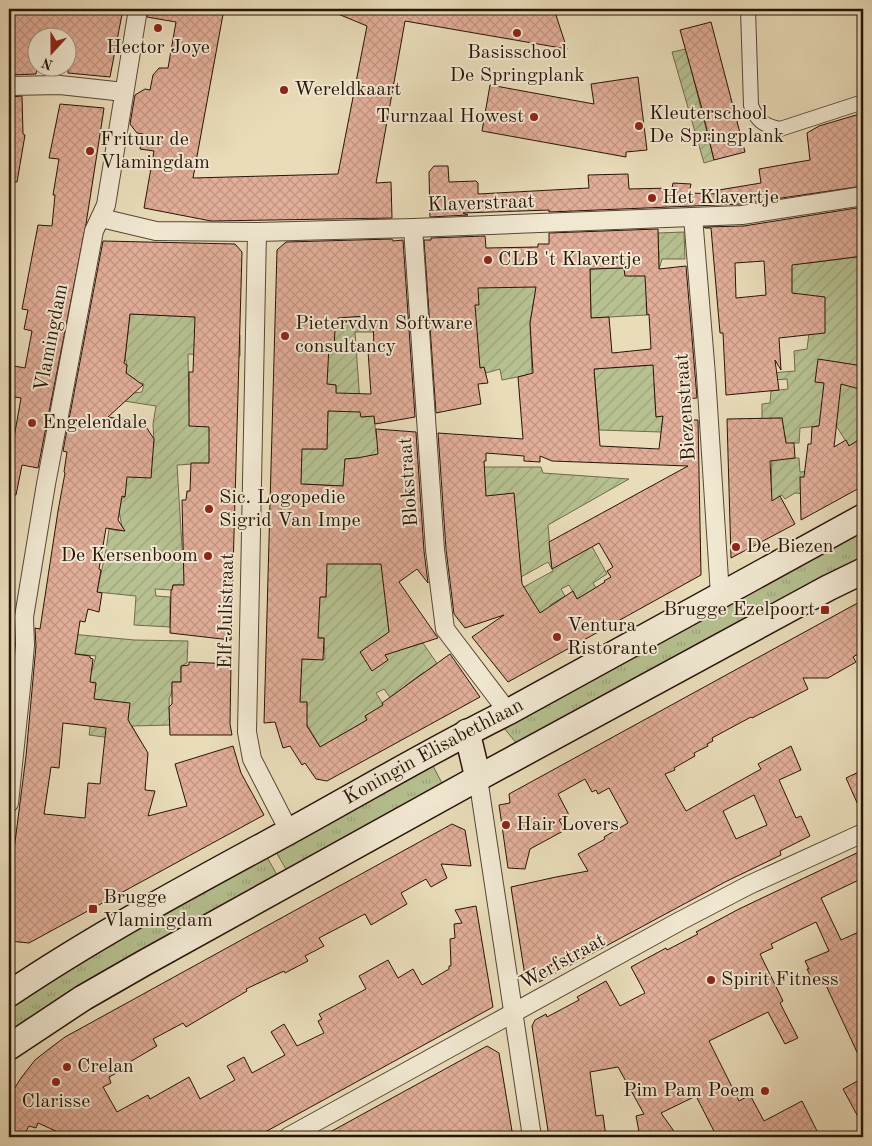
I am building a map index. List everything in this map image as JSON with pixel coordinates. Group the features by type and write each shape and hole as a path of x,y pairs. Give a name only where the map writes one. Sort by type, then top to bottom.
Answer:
{"main road":[{"name":"Koningin Elisabethlaan","path":"9,994 76,950 289,831 863,517"},
{"path":"9,1047 83,998 144,963 478,778 828,588 863,571"},
{"path":"467,732 478,778"}],"street":[{"name":"Vlamingdam","path":"9,803 23,668 26,608 46,484 94,231 106,204 138,9"},
{"path":"748,9 751,105 759,121 768,127 780,129 863,102"},
{"path":"9,86 60,85 124,92"},
{"name":"Klaverstraat","path":"100,218 156,231 257,232 413,228 742,215 863,196"},
{"name":"Biezenstraat","path":"693,217 706,375 720,595"},
{"name":"Blokstraat","path":"413,228 435,550 445,629 508,712"},
{"name":"Elf-Julistraat","path":"257,232 246,732 252,759 289,831"},
{"path":"478,778 532,1137"},
{"name":"Werfstraat","path":"288,1137 680,921 742,889 863,833"}],"green space":[{"path":"686,49 714,160 704,163 672,52"},
{"path":"684,232 685,259 662,259 659,269 659,291 646,303 647,315 591,318 590,269 624,268 625,275 631,276 642,260 659,260 658,233"},
{"path":"530,247 538,249 537,284 530,323 532,374 502,380 500,369 486,373 484,368 480,368 476,339 447,269 531,270"},
{"path":"856,248 863,248 863,273 859,274 863,310 863,379 860,379 859,389 863,391 863,441 859,444 857,441 849,446 835,424 800,428 799,443 791,443 792,458 799,458 800,472 810,471 807,494 795,493 785,499 782,495 777,498 780,502 770,507 772,460 786,444 785,435 781,435 782,418 762,419 762,404 770,403 771,391 788,389 787,379 760,381 759,374 795,371 794,351 807,349 809,333 780,298 775,262 809,263 857,257"},
{"path":"308,313 364,316 364,321 372,321 373,332 355,332 361,417 374,416 376,435 391,463 357,458 345,459 344,486 305,484 301,489 297,449 326,449 328,411 336,392 336,385 309,384 309,376 327,377 328,369 315,368 328,346 334,346 334,335"},
{"path":"130,314 196,317 195,334 240,335 240,356 188,354 189,406 204,407 226,427 209,463 177,465 183,563 196,563 194,585 173,585 172,590 155,589 156,596 170,597 170,627 134,625 136,596 97,592 109,529 120,531 122,527 119,511 121,499 125,497 107,490 154,443 153,424 156,406 124,401 134,393 142,392 144,384 136,382 126,373 127,365 125,358"},
{"path":"655,365 656,416 663,416 661,432 599,430 594,369"},
{"path":"482,467 541,467 543,473 629,479 548,525 551,560 589,541 607,574 593,583 596,588 577,599 569,585 561,589 565,596 550,605 551,608 540,613 520,589 553,571 548,562 521,577 485,496 485,480"},
{"path":"863,531 863,557 517,744 504,728 855,532"},
{"path":"321,563 382,564 388,622 401,620 407,648 423,643 438,665 426,674 424,672 405,686 408,690 392,700 384,689 376,693 390,715 369,714 365,716 367,720 331,741 325,755 306,723 307,703 296,702 298,659 325,659 324,638 310,637 320,597 326,597 327,573"},
{"path":"71,634 134,640 188,641 187,663 181,666 181,682 172,682 172,692 169,699 170,725 132,726 141,742 89,735 92,713 72,689 95,691 96,683 78,680 79,668 92,670 96,656 69,653"},
{"path":"433,766 443,785 287,871 276,852"},
{"path":"267,857 277,875 79,990 9,1035 9,1008 69,968"}],"building":[{"path":"16,9 123,9 110,77 78,74 78,28 28,28 28,74 9,75 9,40"},
{"path":"148,9 224,9 193,178 338,174 367,26 326,9 554,9 567,49 405,21 376,183 391,182 392,218 211,221 144,208 154,151 140,149 143,134 137,133 130,124 135,95 145,89 150,90 153,75 159,68 168,68 176,22 147,17"},
{"path":"711,22 745,152 714,160 680,30"},
{"path":"638,77 647,150 626,152 626,157 482,131 490,85 594,104 591,84"},
{"path":"22,96 23,134 25,135 17,182 9,181 9,97"},
{"path":"60,104 104,108 86,224 38,468 22,465 16,495 9,494 9,449 12,449 21,398 9,396 9,365 25,368 32,331 24,329 28,310 22,309 38,225 52,226 55,195 53,195 59,159 49,158"},
{"path":"863,113 863,186 741,204 549,212 549,210 463,213 468,215 430,217 429,172 434,166 448,166 449,182 476,181 478,183 478,194 589,188 588,175 628,174 629,189 672,188 673,183 691,184 689,193 718,194 719,190 761,183 759,169 810,160 807,133 819,126"},
{"path":"863,207 863,256 792,265 792,293 825,297 825,333 779,338 781,370 775,360 779,390 726,395 723,333 720,333 711,228 704,227 744,226","holes":["764,261 766,295 736,298 735,263"]},
{"path":"658,229 659,269 686,266 697,398 684,399 685,420 698,420 701,575 508,682 472,637 504,615 465,628 454,614 446,549 438,433 523,439 518,377 533,373 530,323 536,287 478,288 479,305 475,305 480,368 484,367 488,383 478,384 481,404 436,413 424,240 431,240 431,238 485,236 486,248 538,247 538,244 549,244 549,233","holes":["624,268 625,276 645,276 651,349 612,353 609,317 591,318 590,269","653,365 656,417 663,416 659,449 600,446 594,369","486,453 524,456 524,461 540,462 540,456 552,461 688,466 549,542 552,569 599,543 613,567 607,571 611,577 605,582 577,599 573,591 540,613 522,584 514,493 486,496 484,461 486,461"]},
{"path":"403,240 415,417 375,424 374,416 361,417 360,412 328,411 327,449 302,449 301,484 343,486 345,459 378,454 376,429 416,432 428,583 417,569 399,582 438,638 385,655 388,660 372,671 360,652 389,632 381,564 327,564 326,597 320,597 318,638 324,638 323,660 302,659 300,702 307,702 307,726 320,747 367,720 365,716 383,705 382,703 450,654 480,697 327,781 316,779 305,763 302,765 290,746 283,748 275,722 264,723 277,250 286,242","holes":["364,316 364,321 373,320 374,350 368,351 371,394 336,393 336,385 327,384 329,346 334,346 338,318"]},
{"path":"103,241 235,244 242,252 231,640 170,633 171,590 173,585 184,585 182,500 186,500 187,491 190,491 191,463 209,463 209,427 189,426 189,372 193,372 195,317 130,314 124,363 127,365 126,373 143,385 108,417 143,422 154,439 151,478 127,477 125,497 122,496 118,520 125,531 106,528 97,592 102,593 99,612 88,609 85,622 80,621 75,654 90,656 93,659 90,682 96,683 94,699 130,703 128,720 148,753 145,790 155,791 148,816 187,806 175,764 233,746 241,773 264,815 29,943 9,941 9,889 26,756 36,646 35,628 40,629 65,473 67,452 63,451","holes":["63,723 106,728 100,784 88,783 85,818 44,814 51,767 59,768"]},
{"path":"818,359 863,366 863,390 841,384 834,447 846,440 849,446 857,441 863,452 863,486 801,520 800,477 804,477 808,444 811,444 812,427 819,426 824,383 815,382"},
{"path":"782,418 786,443 794,443 795,458 770,461 772,501 780,496 795,524 731,558 727,419"},
{"path":"863,600 863,651 853,657 856,662 828,678 803,678 808,689 712,738 713,741 707,744 708,746 694,753 695,756 674,768 675,770 665,774 686,811 761,769 758,764 791,746 801,770 779,780 796,818 801,816 810,836 780,851 781,855 725,882 539,982 525,976 511,887 588,871 578,854 628,823 609,788 598,794 596,790 592,792 585,779 558,794 569,815 559,820 565,830 530,849 525,869 508,868 499,805 510,803 509,794","holes":["754,795 767,825 736,839 723,811"]},
{"path":"9,624 14,625 14,645 9,702"},
{"path":"189,662 231,664 230,724 232,735 170,735 169,707 172,704 172,682 181,682 181,666 189,665"},
{"path":"863,770 863,816 846,778"},
{"path":"452,824 465,830 471,866 441,864 447,878 431,887 426,879 401,893 407,904 371,925 365,914 319,938 324,946 305,956 308,961 246,989 247,991 186,1027 183,1023 153,1039 157,1046 128,1063 130,1066 109,1077 111,1083 103,1087 117,1112 148,1095 150,1099 189,1077 200,1099 235,1080 227,1066 244,1057 252,1073 285,1055 271,1032 284,1024 297,1046 324,1033 318,1021 322,1019 319,1014 366,989 359,976 388,960 398,978 413,969 422,985 449,969 449,966 451,966 450,939 455,938 454,924 462,923 455,910 476,906 493,1007 256,1137 69,1137 38,1123 36,1128 29,1126 25,1133 22,1132 21,1137 9,1137 9,1097 35,1060 65,1037"},
{"path":"863,850 863,878 821,898 841,940 863,930 863,1065 824,981 815,985 807,969 809,969 805,961 829,951 816,922 771,944 773,948 760,954 783,1001 780,1003 798,1038 785,1044 768,1012 709,1041 739,1101 750,1095 764,1121 802,1101 820,1137 717,1137 696,1096 661,1113 678,1137 640,1137 636,1116 644,1114 618,1067 590,1072 596,1116 603,1115 606,1137 549,1137 532,1026 535,1020 546,1014 547,1017 579,1000 577,997 606,981 620,1006 645,993 631,967 666,948 667,950 698,934 696,932 739,909"},
{"path":"487,1046 499,1053 513,1137 321,1137"},
{"path":"863,1078 863,1126 843,1089"}],"place":[{"name":"Hector Joye","path":"158,28"},
{"name":"Basisschool De Springplank","path":"517,33"},
{"name":"Wereldkaart","path":"284,90"},
{"name":"Turnzaal Howest","path":"534,117"},
{"name":"Kleuterschool De Springplank","path":"639,126"},
{"name":"Frituur de Vlamingdam","path":"90,151"},
{"name":"Het Klavertje","path":"652,198"},
{"name":"CLB 't Klavertje","path":"488,260"},
{"name":"Pietervdvn Software consultancy","path":"285,336"},
{"name":"Engelendale","path":"32,423"},
{"name":"Sic. Logopedie Sigrid Van Impe","path":"209,509"},
{"name":"De Biezen","path":"736,547"},
{"name":"De Kersenboom","path":"208,556"},
{"name":"Brugge Ezelpoort","path":"825,610"},
{"name":"Ventura Ristorante","path":"557,637"},
{"name":"Hair Lovers","path":"506,825"},
{"name":"Brugge Vlamingdam","path":"93,909"},
{"name":"Spirit Fitness","path":"711,980"},
{"name":"Crelan","path":"67,1067"},
{"name":"Clarisse","path":"56,1082"},
{"name":"Pim Pam Poem","path":"765,1091"}]}
